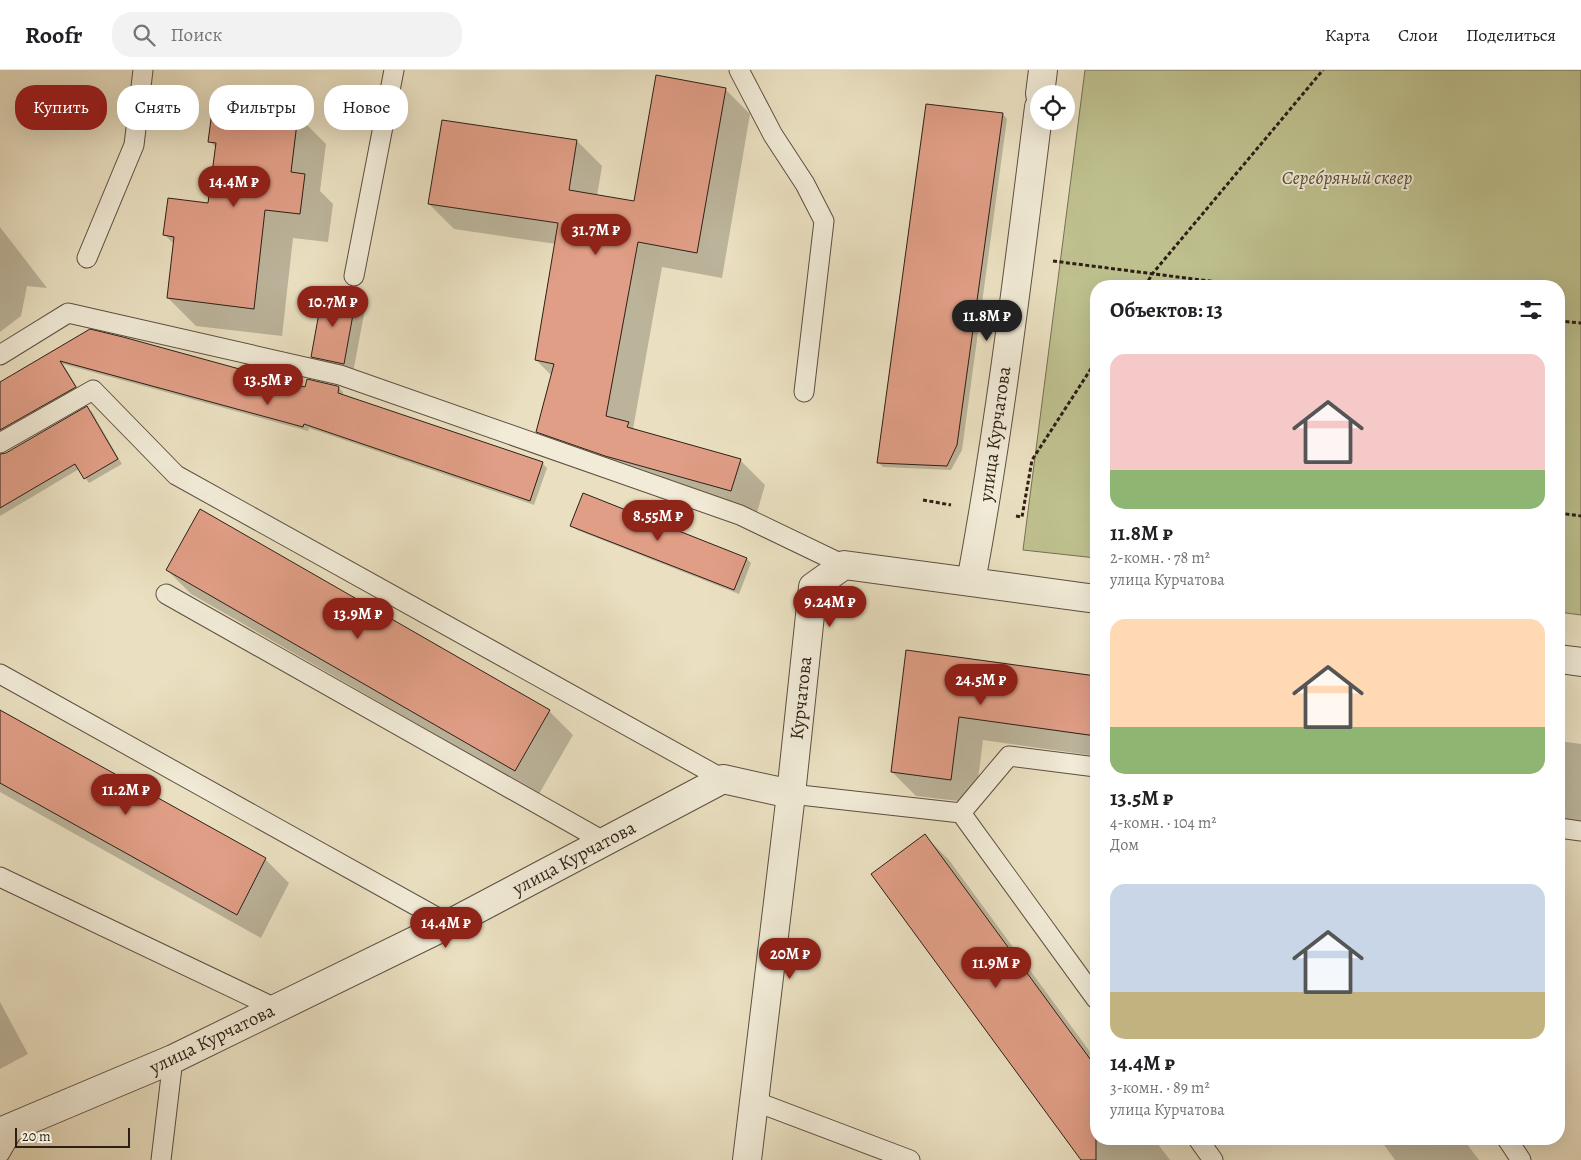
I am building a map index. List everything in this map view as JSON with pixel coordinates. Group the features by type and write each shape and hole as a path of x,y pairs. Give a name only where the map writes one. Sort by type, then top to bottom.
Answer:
{"street":[{"path":"1041,85 1043,70"},
{"name":"улица Курчатова","path":"971,582 984,510 1036,130"},
{"path":"844,565 1090,598"},
{"name":"Курчатова","path":"791,794 813,587 844,565"},
{"path":"1565,660 1581,662"},
{"path":"723,778 791,794 747,1160"},
{"name":"улица Курчатова","path":"8,1129 173,1059 449,924 723,778"}],"lane":[{"path":"87,258 134,145 143,70"},
{"path":"354,276 394,70"},
{"path":"739,70 773,135 805,184 824,221 804,392"},
{"path":"0,355 68,313 340,375 740,515 844,565"},
{"path":"0,443 93,390 176,475 723,778"},
{"path":"166,594 605,842"},
{"path":"0,674 449,924"},
{"path":"961,813 1009,756 1090,766"},
{"path":"791,794 961,813 1090,991"},
{"path":"1565,829 1581,831"},
{"path":"0,878 276,1008"},
{"path":"161,1160 173,1059"},
{"path":"754,1101 875,1154 910,1160"},
{"path":"0,1153 8,1129"},
{"path":"1202,1145 1213,1160"},
{"path":"1511,1145 1521,1160"}],"path":[{"path":"1149,280 1323,70"},
{"path":"1020,257 1204,280"},
{"path":"1565,322 1581,323"},
{"path":"1565,514 1581,516"}],"green space":[{"name":"Серебряный сквер","path":"1085,70 1581,70 1581,615 1565,613 1565,280 1090,280 1090,557 1023,550"}],"building":[{"path":"656,75 726,88 697,253 638,242 606,416 629,422 627,427 741,459 731,491 605,456 536,432 554,364 535,360 558,223 428,204 442,120 577,140 569,190 634,201"},
{"path":"926,104 1003,113 957,445 947,466 877,463"},
{"path":"210,130 296,130 291,172 305,174 300,214 265,210 254,309 167,298 174,237 163,235 168,198 208,203 216,143 208,142"},
{"path":"323,291 356,298 344,364 311,357"},
{"path":"90,329 305,387 307,379 337,386 339,387 338,393 543,462 530,501 304,424 303,427 60,361 76,387 0,430 0,382"},
{"path":"87,406 118,459 84,479 75,464 0,508 0,454 6,453"},
{"path":"583,493 747,558 734,590 570,526"},
{"path":"200,509 550,710 515,771 166,570"},
{"path":"906,650 1090,675 1090,735 959,717 951,780 891,772"},
{"path":"0,710 266,858 237,915 0,783"},
{"path":"925,834 1090,1059 1090,1145 1096,1145 1096,1160 1081,1160 871,874"}]}
